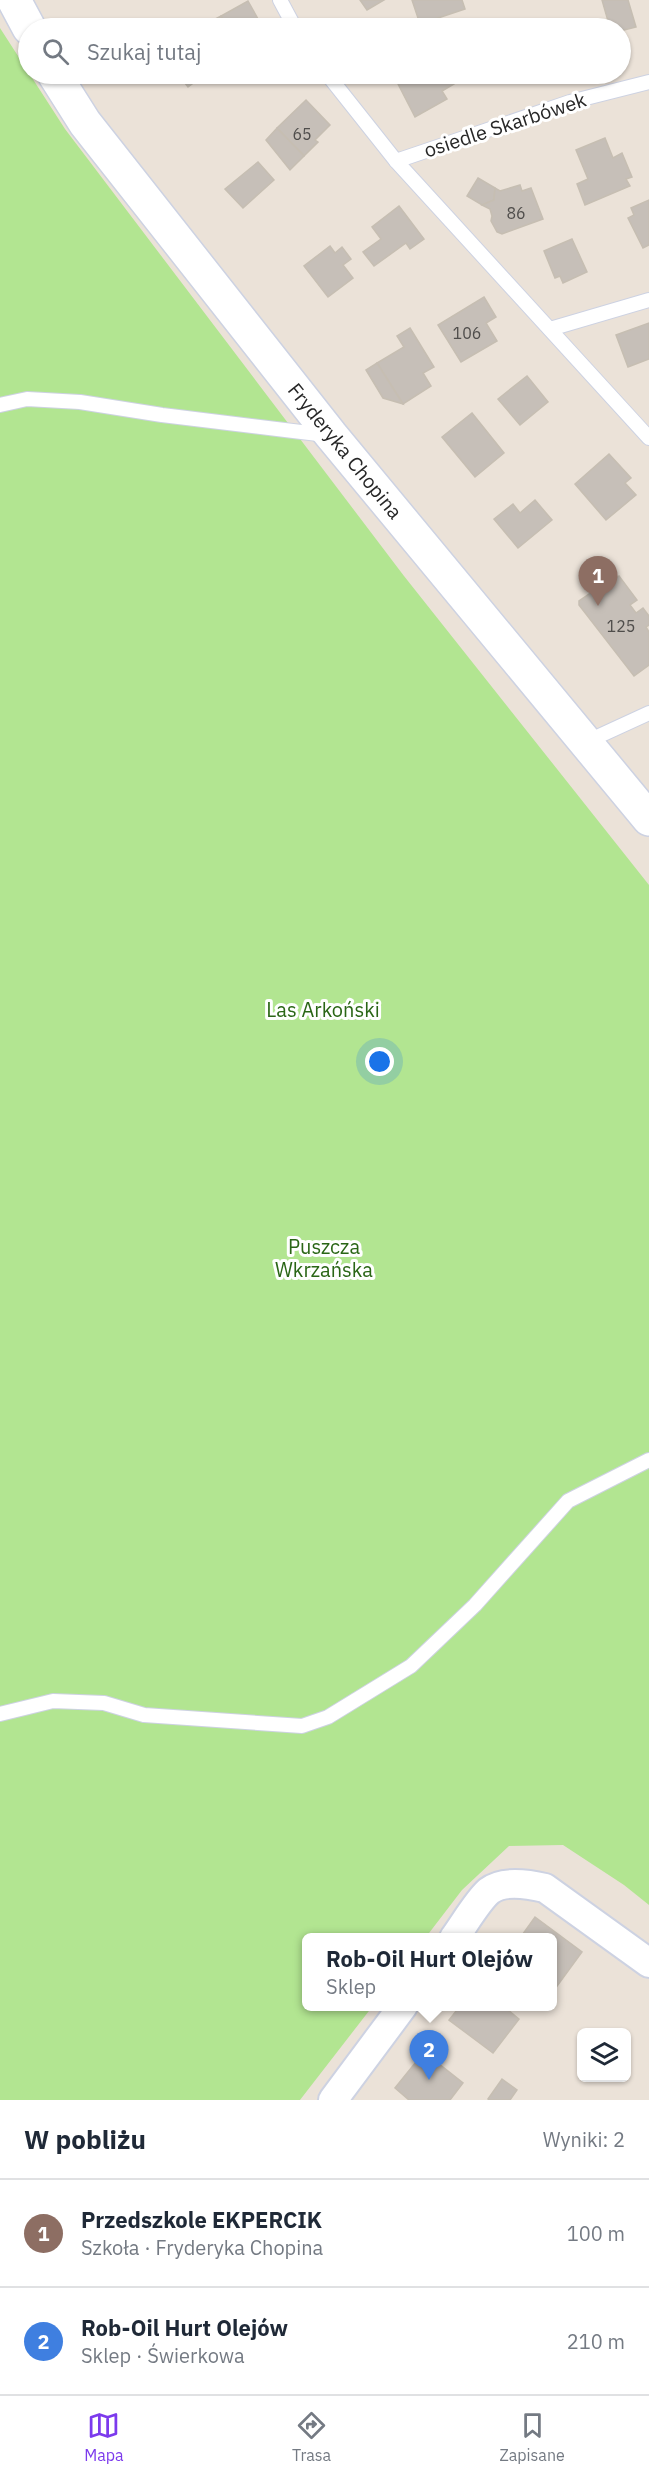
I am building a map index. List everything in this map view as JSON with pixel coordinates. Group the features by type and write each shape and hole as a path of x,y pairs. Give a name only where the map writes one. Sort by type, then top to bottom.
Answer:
{"street":[{"path":"14,0 24,18"},
{"name":"Fryderyka Chopina","path":"60,84 85,123 331,435 649,819"},
{"path":"458,1933 489,1890 508,1884 528,1884 544,1888 649,1963"},
{"path":"333,2100 399,2011"}],"lane":[{"path":"280,0 290,18"},
{"name":"osiedle Skarbówek","path":"396,160 570,102 649,82"},
{"name":"osiedle Skarbówek","path":"335,84 396,160 649,438"},
{"path":"550,329 649,300"},
{"path":"0,405 27,399 80,402 162,415 331,435"},
{"path":"586,742 649,712"},
{"path":"0,1714 53,1701 104,1703 144,1715 302,1726 328,1717 411,1666 475,1605 568,1501 649,1460"}],"green space":[{"name":"Puszcza Wkrzańska","path":"0,28 18,56 18,84 36,84 65,129 404,576 649,885 649,1905 624,1885 563,1845 509,1846 462,1890 429,1933 302,1933 302,2011 369,2011 300,2100 0,2100"}],"building":[{"path":"360,0 384,0 367,10"},
{"path":"412,0 462,0 465,9 438,18 418,18"},
{"path":"602,0 628,0 636,27 631,28 631,18 607,18"},
{"path":"248,1 257,18 222,18 221,16"},
{"path":"398,84 454,84 442,91 447,99 415,117"},
{"path":"306,100 330,125 315,140 318,142 304,156 277,128"},
{"path":"277,128 304,156 290,170 266,140"},
{"path":"605,138 613,158 622,153 632,177 626,179 630,186 585,205 577,184 588,179 576,150"},
{"path":"258,162 274,180 243,208 225,189"},
{"path":"478,178 495,188 494,200 482,205 467,196"},
{"path":"520,185 522,191 531,188 543,219 502,234 497,232 491,221 490,209 482,205 494,200 495,188 500,191"},
{"path":"649,200 649,245 643,248 628,218 634,215 631,208"},
{"path":"399,206 424,239 410,249 406,243 374,266 363,252 381,239 372,227"},
{"path":"572,239 587,272 563,283 560,276 555,278 544,251"},
{"path":"330,246 335,253 342,247 351,259 343,265 353,278 328,297 304,266"},
{"path":"484,297 496,317 486,323 497,341 461,362 438,325"},
{"path":"649,323 649,359 628,367 616,335"},
{"path":"410,328 434,367 423,373 431,386 403,404 377,363 404,347 397,336"},
{"path":"377,363 403,404 383,398 366,370"},
{"path":"527,376 548,402 520,425 498,399"},
{"path":"472,413 504,453 475,477 442,437"},
{"path":"609,454 631,478 625,483 636,495 606,520 575,484"},
{"path":"535,500 552,520 518,548 494,519 513,504 520,513"},
{"path":"619,576 637,600 630,605 636,613 643,608 649,616 649,625 646,627 649,632 649,665 634,676 579,605 579,601"},
{"path":"535,1917 556,1933 524,1933"},
{"path":"557,1933 582,1952 557,1986"},
{"path":"456,2011 509,2011 519,2019 493,2053 449,2020"},
{"path":"424,2052 463,2083 450,2100 409,2100 395,2088"},
{"path":"502,2079 517,2090 510,2100 489,2100 488,2099"}],"place":[{"name":"Przedszkole EKPERCIK","path":"598,606"},
{"name":"Rob-Oil Hurt Olejów","path":"429,2080"}],"park label":[{"name":"Las Arkoński","path":"323,1010"}]}
